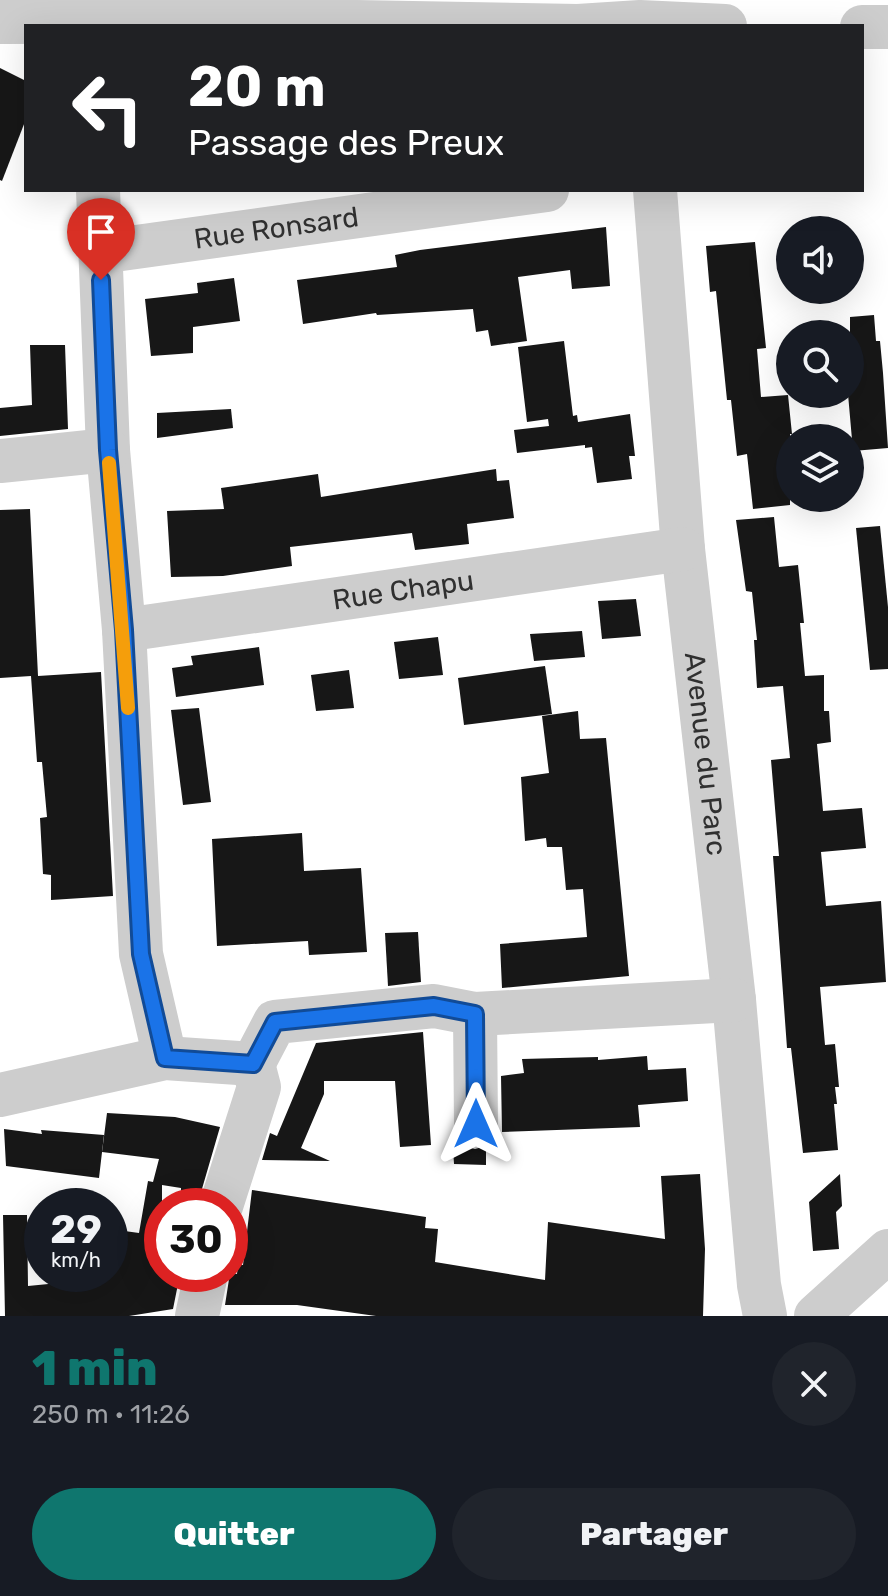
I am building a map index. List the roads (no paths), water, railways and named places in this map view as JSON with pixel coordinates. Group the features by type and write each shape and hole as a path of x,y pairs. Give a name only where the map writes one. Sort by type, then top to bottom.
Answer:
{"street":[{"path":"605,24 641,16 708,24"},
{"path":"146,24 302,21 478,24"},
{"path":"0,22 63,24"},
{"path":"864,27 888,27"},
{"path":"98,192 108,450 124,630 141,954 165,1058"},
{"name":"Rue Ronsard","path":"100,252 533,192"},
{"name":"Avenue du Parc","path":"655,192 683,549 734,1000 759,1285 765,1316"},
{"path":"0,461 108,450"},
{"name":"Rue Chapu","path":"124,630 683,549"},
{"path":"227,1188 259,1087 253,1064 275,1022 434,1006 475,1014 734,1000"},
{"path":"475,1014 476,1124"},
{"path":"0,1095 165,1058 253,1064"},
{"path":"816,1316 888,1251"},
{"path":"197,1316 202,1292"}]}
